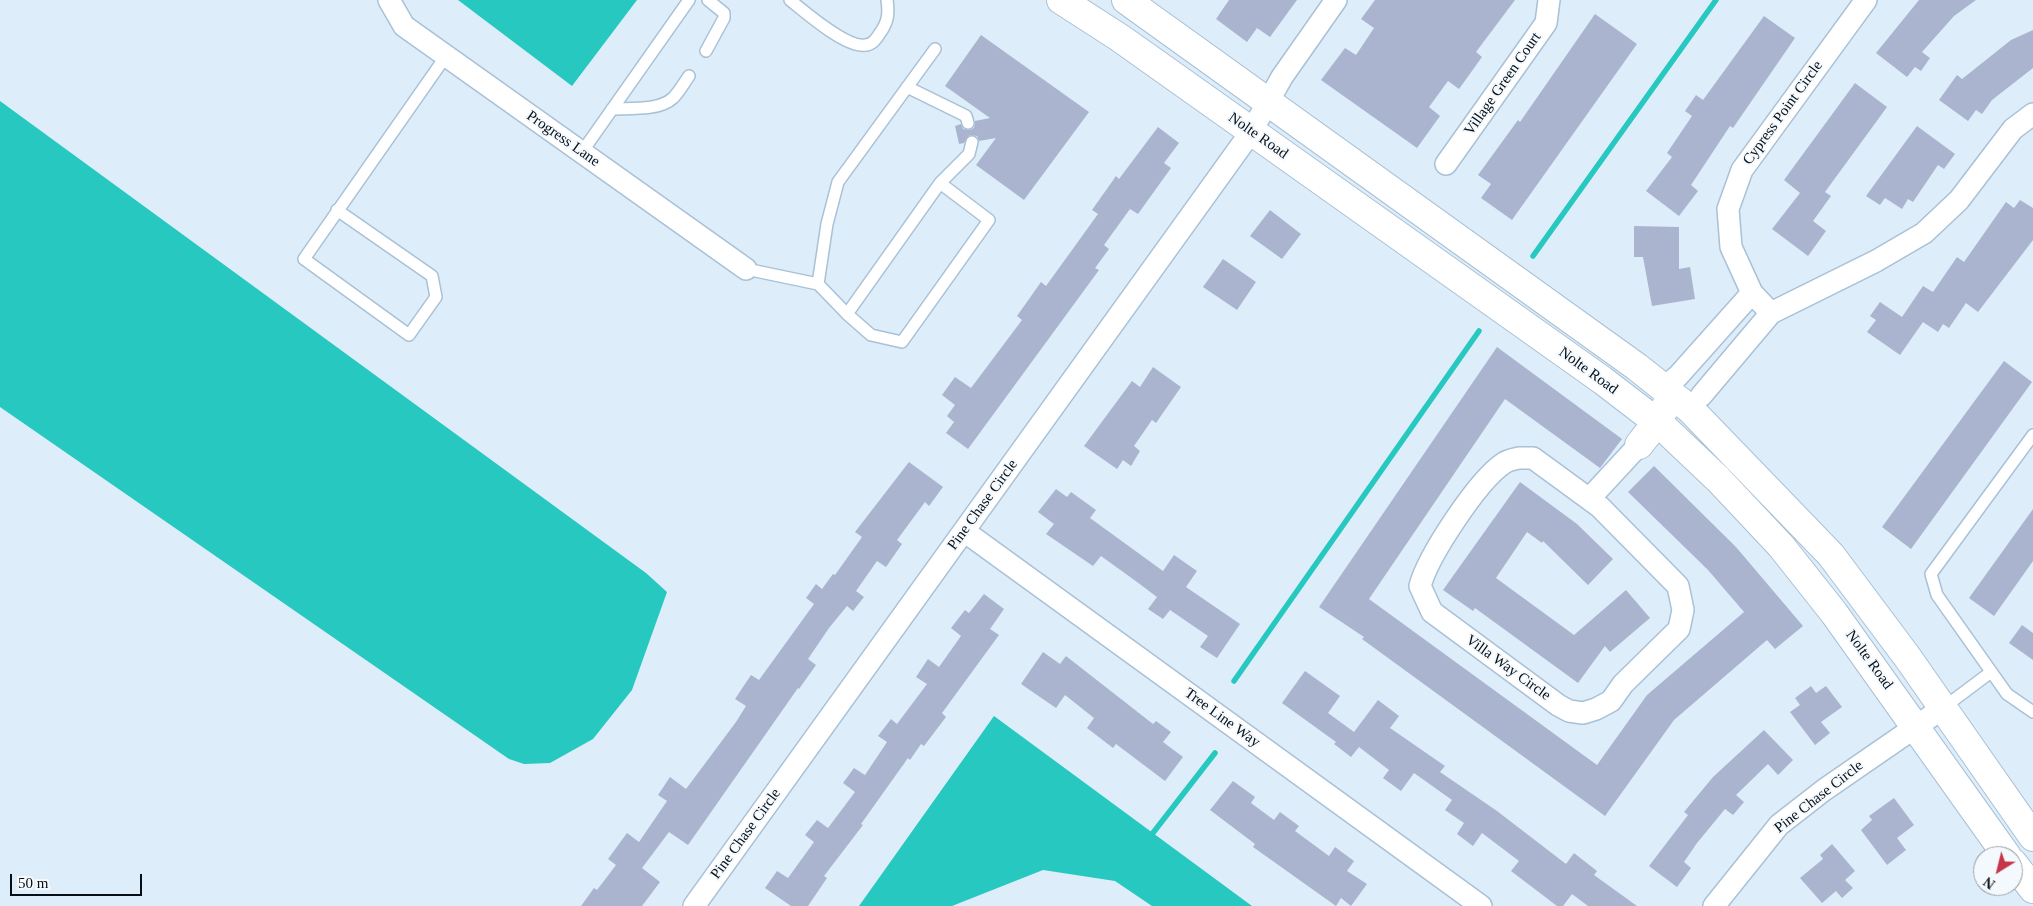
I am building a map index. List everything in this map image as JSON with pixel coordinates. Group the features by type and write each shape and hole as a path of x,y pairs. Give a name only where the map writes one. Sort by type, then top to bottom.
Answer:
{"street":[{"name":"Progress Lane","path":"389,0 404,26 746,269"},
{"name":"Nolte Road","path":"1061,0 1120,38 1536,334 1677,400"},
{"name":"Nolte Road","path":"1126,0 1677,400 1681,444 1718,479 1781,546 1834,613 2000,846"},
{"path":"1268,102 1336,0"},
{"name":"Village Green Court","path":"1446,164 1546,23 1549,0"},
{"name":"Cypress Point Circle","path":"1760,302 1731,247 1728,209 1742,170 1866,0"},
{"name":"Pine Chase Circle","path":"694,906 1251,132 1268,102"},
{"path":"2033,114 2013,129 1959,200 1924,232 1876,261 1760,302 1678,376 1677,400 1666,417 1680,422 1697,434 1766,501 1787,508 1831,555 1943,708 2033,837"},
{"path":"1595,503 1642,449 1677,400 1760,302"},
{"path":"1642,449 1659,445 1681,444"},
{"name":"Villa Way Circle","path":"1519,458 1533,458 1595,503 1678,586 1683,610 1679,629 1623,684 1612,701 1596,710 1583,713 1569,711 1558,705 1439,617 1425,601 1420,586 1429,561 1465,508 1492,473 1506,461 1519,458"},
{"name":"Tree Line Way","path":"964,531 1481,906"},
{"name":"Pine Chase Circle","path":"1714,906 1779,825 1915,726 1943,708"},
{"path":"2023,876 2033,889"}],"lane":[{"path":"582,152 689,0"},
{"path":"706,51 724,18 724,13 708,0"},
{"path":"790,0 834,33 857,45 864,46 873,43 889,17 887,0"},
{"path":"818,284 827,224 838,182 935,49"},
{"path":"337,210 432,276 436,297 409,336 304,259 337,210 446,56"},
{"path":"612,109 657,106 667,103 676,96 689,76"},
{"path":"907,87 966,116 968,123"},
{"path":"847,314 940,183 969,154 972,142"},
{"path":"746,269 818,284 847,314 871,335 902,342 989,220 940,183"},
{"path":"2033,435 1931,574 1937,595 2007,694 2033,712"},
{"path":"1943,708 1991,672"}],"shaded area":[{"path":"458,0 637,0 572,86"},
{"path":"0,101 646,573 667,592 632,690 593,739 550,763 524,764 509,759 0,407"},
{"path":"994,716 1252,906 1152,906 1115,881 1043,870 952,906 859,906"}],"building":[{"path":"1229,0 1297,0 1270,37 1257,28 1247,42 1216,19"},
{"path":"1375,0 1515,0 1476,52 1482,57 1459,89 1448,81 1429,107 1440,116 1417,148 1321,80 1345,48 1356,55 1374,28 1361,19"},
{"path":"1919,0 1976,0 1954,16 1922,52 1930,58 1921,71 1915,67 1907,77 1876,53"},
{"path":"1595,14 1637,44 1512,220 1481,198 1491,184 1478,175 1518,120 1520,122"},
{"path":"1764,16 1795,38 1733,128 1730,126 1691,185 1698,191 1679,216 1646,191 1672,157 1667,153 1692,116 1685,111 1696,95 1703,100"},
{"path":"2033,30 2033,68 1992,100 1982,114 1976,110 1968,121 1939,100 1957,75 1962,79 2011,40"},
{"path":"981,35 1089,112 1024,200 976,165 996,138 979,141 977,136 970,135 964,143 959,144 955,126 961,124 963,129 970,130 974,128 975,121 990,118 945,86"},
{"path":"1855,83 1887,107 1825,192 1831,196 1813,221 1826,231 1808,256 1772,229 1800,193 1784,180"},
{"path":"1917,126 1955,154 1944,169 1938,165 1913,202 1908,199 1902,209 1885,198 1880,205 1866,196"},
{"path":"1158,127 1179,143 1164,163 1171,168 1138,214 1130,209 1104,245 1109,249 1095,268 1099,270 968,449 946,433 954,422 947,416 955,405 942,395 955,377 971,388 1022,320 1017,316 1041,282 1046,286 1098,214 1092,210 1116,176 1119,179"},
{"path":"2020,200 2033,208 2033,240 1978,312 1966,303 1949,328 1943,324 1938,332 1923,322 1900,355 1867,332 1876,320 1870,316 1880,302 1902,317 1923,286 1933,292 1957,257 1964,262 2006,202 2014,208"},
{"path":"1270,210 1301,234 1282,259 1250,236"},
{"path":"1634,226 1679,227 1679,269 1690,267 1695,299 1652,306 1643,257 1634,257"},
{"path":"1223,259 1256,282 1237,310 1203,287"},
{"path":"1497,347 1622,439 1600,468 1505,399 1369,599 1597,765 1647,695 1744,612 1708,570 1628,492 1654,466 1736,547 1803,626 1775,649 1767,640 1674,720 1605,816 1362,639 1364,637 1319,607"},
{"path":"2004,361 2032,382 1911,549 1882,527"},
{"path":"1153,367 1181,387 1156,423 1152,420 1134,446 1140,451 1131,466 1123,460 1117,469 1084,446 1132,381 1140,387"},
{"path":"909,462 943,487 929,506 925,502 897,540 902,544 886,567 877,561 856,591 864,597 853,611 847,606 829,628 808,659 816,665 688,845 669,832 642,868 660,882 642,906 581,906 594,888 597,890 616,865 608,859 627,833 639,842 667,801 658,795 670,777 686,789 736,722 746,706 735,699 751,675 759,680 814,604 806,598 816,584 822,589 833,574 835,575 862,537 855,532"},
{"path":"1520,482 1577,524 1613,559 1588,585 1543,541 1542,543 1527,532 1496,578 1574,635 1626,590 1650,618 1610,652 1605,646 1578,683 1475,608 1473,611 1443,590"},
{"path":"1056,489 1067,497 1071,492 1096,510 1090,518 1163,571 1174,555 1197,571 1186,587 1240,624 1217,658 1200,647 1208,636 1170,610 1163,619 1148,609 1157,597 1137,582 1101,556 1093,566 1046,534 1054,524 1038,512"},
{"path":"2033,509 2033,561 1994,616 1969,598"},
{"path":"984,594 1004,609 990,629 999,635 942,713 946,717 924,746 921,744 910,760 908,758 861,824 863,825 824,876 827,878 808,906 791,906 765,888 777,871 788,878 814,842 805,835 817,820 828,828 855,792 843,783 854,768 865,775 887,742 878,736 891,719 897,724 927,684 916,677 928,659 939,667 961,636 951,628 965,610 969,613"},
{"path":"2022,625 2033,633 2033,660 2009,643"},
{"path":"1043,652 1060,664 1066,656 1153,724 1156,721 1171,732 1163,742 1183,757 1165,781 1116,744 1113,748 1087,728 1094,718 1065,695 1056,708 1021,684"},
{"path":"1305,671 1340,696 1328,713 1354,732 1378,700 1399,716 1390,728 1445,766 1440,772 1497,811 1566,864 1574,853 1597,871 1594,875 1637,906 1588,906 1572,894 1563,906 1557,906 1511,871 1519,861 1482,833 1473,846 1457,834 1464,823 1445,810 1452,800 1414,773 1401,791 1383,778 1389,770 1359,747 1351,757 1334,744 1336,742 1282,703"},
{"path":"1811,686 1816,693 1826,686 1842,707 1821,722 1830,733 1815,745 1790,712 1800,705 1795,698"},
{"path":"1764,730 1793,760 1778,775 1768,764 1736,795 1744,802 1733,815 1725,809 1697,843 1684,862 1691,868 1677,887 1649,866 1688,815 1684,812 1713,777"},
{"path":"1233,781 1255,797 1251,803 1274,820 1280,812 1299,826 1295,831 1329,856 1335,847 1354,861 1347,871 1367,884 1351,906 1341,898 1336,906 1253,847 1255,844 1210,810"},
{"path":"1894,798 1914,825 1897,838 1906,850 1887,865 1861,830 1872,820 1869,816"},
{"path":"1832,844 1855,871 1845,880 1853,888 1842,898 1836,891 1822,903 1800,878 1823,859 1820,855"}],"waterway":[{"path":"1533,256 1716,0"},
{"path":"1234,681 1479,331"},
{"path":"1149,838 1215,753"}]}
